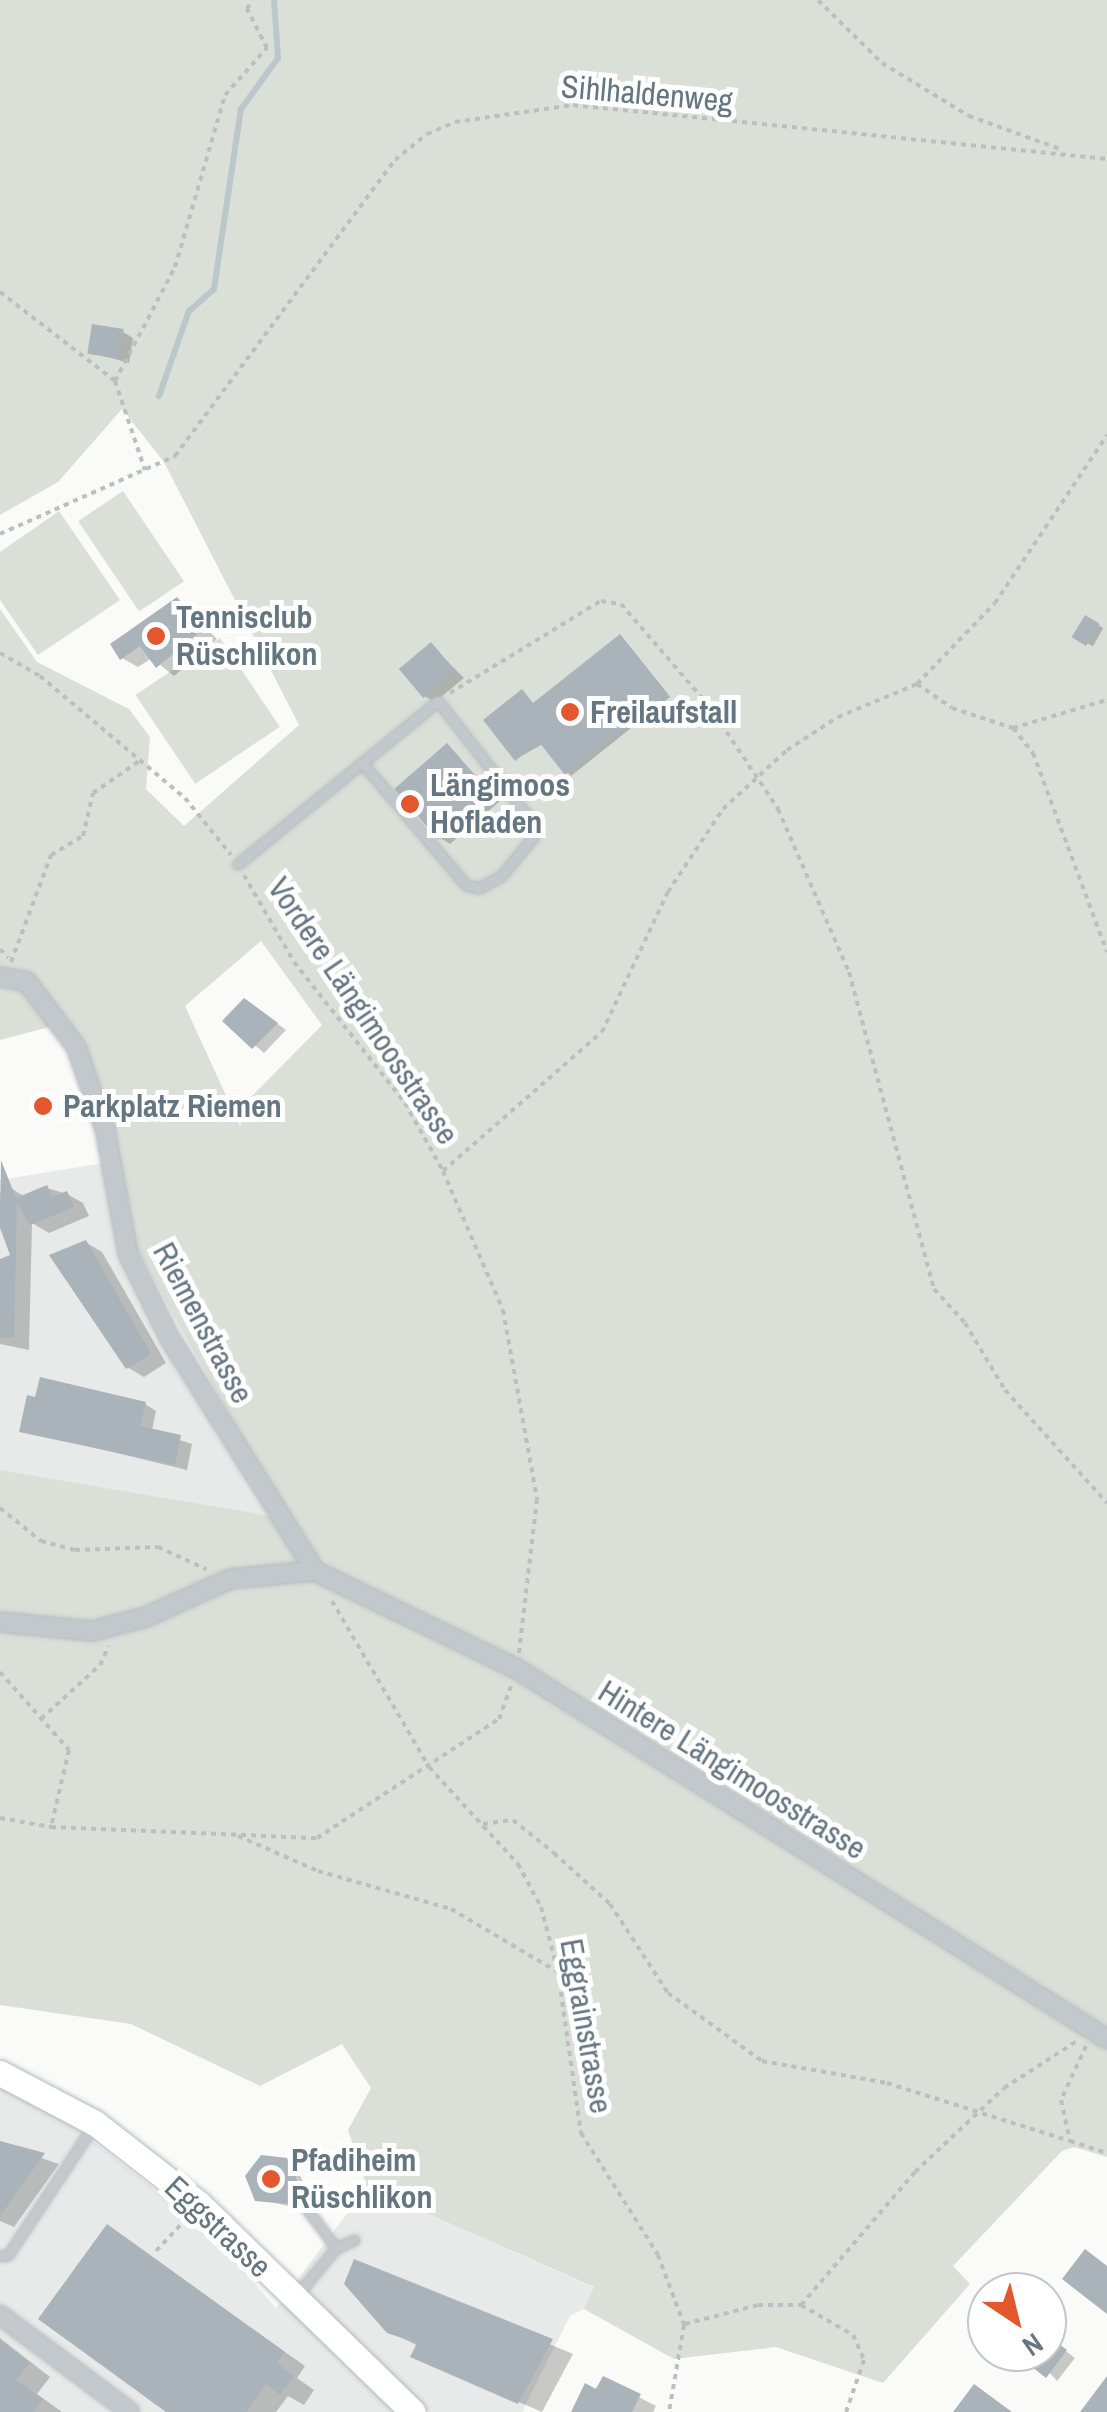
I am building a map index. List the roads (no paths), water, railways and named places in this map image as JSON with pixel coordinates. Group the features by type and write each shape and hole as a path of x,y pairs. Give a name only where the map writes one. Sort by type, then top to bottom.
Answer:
{"main road":[{"name":"Eggstrasse","path":"0,2073 95,2124 199,2204 398,2407"}],"street":[{"name":"Riemenstrasse","path":"5,969 27,982 76,1048 105,1130 128,1254 170,1340 315,1571"},
{"path":"0,1622 92,1631 118,1626 230,1579 315,1571"},
{"name":"Hintere Längimoosstrasse","path":"315,1571 517,1670 1100,2035"},
{"path":"0,2315 130,2412"}],"lane":[{"path":"238,864 362,762 438,701 530,819 534,836 524,856 479,888 466,885 362,762"},
{"path":"0,2256 8,2255 95,2124"},
{"path":"304,2205 336,2248"},
{"path":"294,2298 336,2248 354,2240"}],"waterway":[{"path":"159,396 189,311 214,289 241,109 278,58 274,0"}],"place":[{"name":"Tennisclub Rüschlikon","path":"156,636"},
{"name":"Freilaufstall","path":"570,712"},
{"name":"Längimoos Hofladen","path":"410,804"},
{"name":"Parkplatz Riemen","path":"43,1106"},
{"name":"Pfadiheim Rüschlikon","path":"271,2179"}]}
